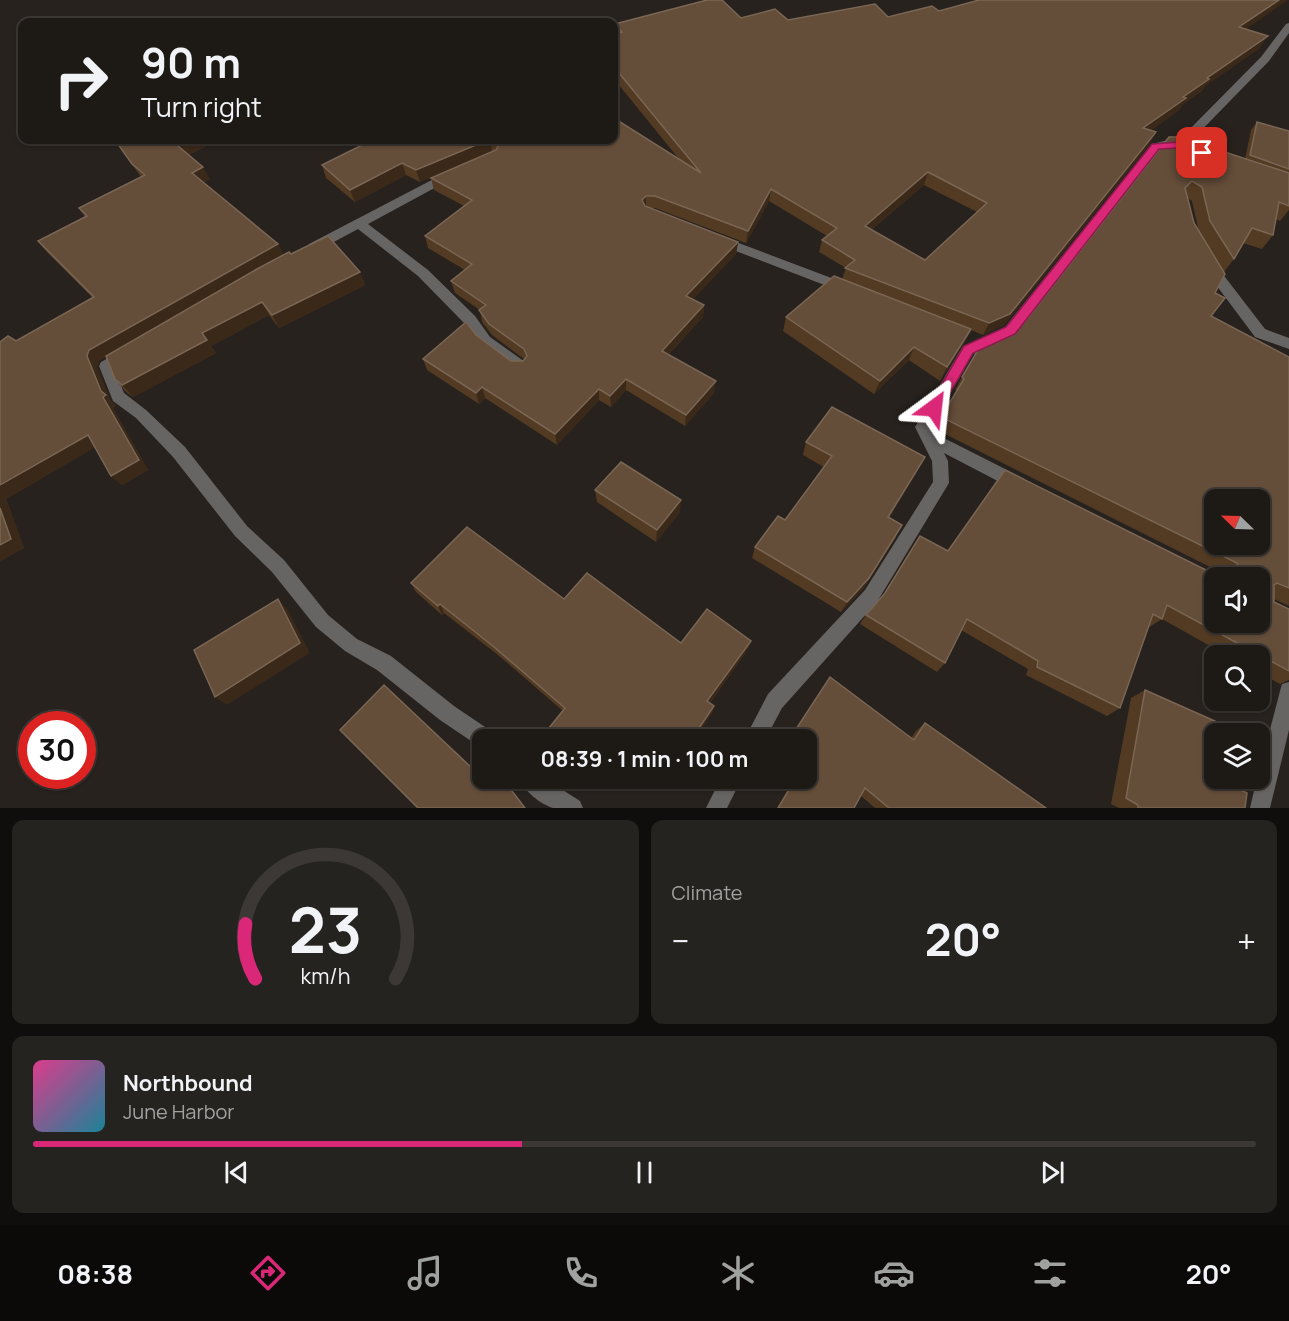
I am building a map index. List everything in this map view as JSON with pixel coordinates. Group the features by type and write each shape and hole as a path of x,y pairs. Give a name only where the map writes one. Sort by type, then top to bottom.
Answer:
{"street":[{"path":"760,729 775,701 871,596 941,483 940,461 923,427 968,350 1010,331 1156,146 1186,147 1265,59 1289,26"},
{"path":"298,255 461,170"},
{"path":"359,223 423,273 470,320 485,340 520,366"},
{"path":"704,234 855,292"},
{"path":"1204,256 1215,277 1260,333 1289,344"},
{"path":"962,335 984,344"},
{"path":"141,344 106,366 118,397 141,414 179,452 241,531 278,566 322,621 351,645 384,663 472,730"},
{"path":"929,438 1034,492"},
{"path":"1260,808 1289,691"},
{"path":"541,789 573,808"},
{"path":"716,808 726,789"}],"building":[{"path":"707,0 722,0 741,18 775,9 788,20 875,4 888,17 932,6 939,11 979,0 1279,0 1239,27 1268,36 1207,78 1209,79 1183,97 1186,98 1143,128 1156,132 1010,314 989,323 845,268 855,260 822,240 837,228 771,189 748,231 655,196 646,196 642,200 645,206 738,242 686,296 704,305 662,351 716,381 686,415 626,379 610,396 599,389 555,434 482,387 476,393 423,359 466,322 476,335 511,361 523,361 527,356 524,349 489,324 479,310 486,305 451,281 472,264 425,236 472,200 431,178 496,150 499,144 618,144 618,121 701,173 618,72 618,33 622,32 618,23","holes":["928,172 987,203 925,260 865,226"]},
{"path":"1257,122 1289,131 1289,169 1250,155"},
{"path":"1169,137 1179,137 1289,173 1289,206 1279,202 1273,235 1252,228 1234,259 1210,221 1202,187 1192,181 1185,188 1194,223 1225,274 1215,293 1225,298 1211,316 1289,357 1289,588 1277,583 1274,585 1274,602 1289,609 1289,671 1270,661 1270,645 1241,645 1219,633 1270,633 1270,567 1238,567 1237,563 1221,555 1270,555 1270,489 1204,489 1204,547 941,417 982,343 1024,323"},
{"path":"118,144 179,144 177,145 203,167 192,173 278,244 89,350 87,356 101,391 106,395 103,397 139,460 111,476 88,435 0,485 0,342 8,336 16,341 94,297 38,241 87,216 79,208 145,175 132,164"},
{"path":"364,144 478,144 416,170 402,163 350,190 322,165"},
{"path":"328,236 360,272 272,315 262,302 202,333 207,340 122,385 115,379 106,356 257,269 289,252 291,254"},
{"path":"834,276 971,329 947,367 914,347 880,381 786,317"},
{"path":"832,407 925,457 888,517 902,525 869,578 847,602 755,547 778,516 785,520 832,456 806,442"},
{"path":"621,462 681,500 657,530 595,490"},
{"path":"1005,470 1204,569 1204,625 1167,605 1162,619 1153,614 1120,708 1037,667 1038,661 967,619 945,663 866,615 885,593 920,536 948,551"},
{"path":"0,508 11,539 0,545"},
{"path":"467,527 564,599 587,573 681,643 707,609 751,641 707,701 714,706 698,729 550,729 565,708 494,647 411,583"},
{"path":"278,599 300,643 215,697 194,650"},
{"path":"830,677 914,740 925,723 1046,808 889,808 865,788 854,808 778,808 789,789 817,789 817,729 796,729"},
{"path":"384,685 472,768 472,789 510,789 525,808 418,808 340,730"},
{"path":"1145,690 1217,722 1204,723 1204,789 1239,789 1247,793 1245,808 1138,808 1138,805 1126,798"}],"route":[{"path":"934,408 968,350 1010,331 1156,146 1180,145 1202,153"}]}
